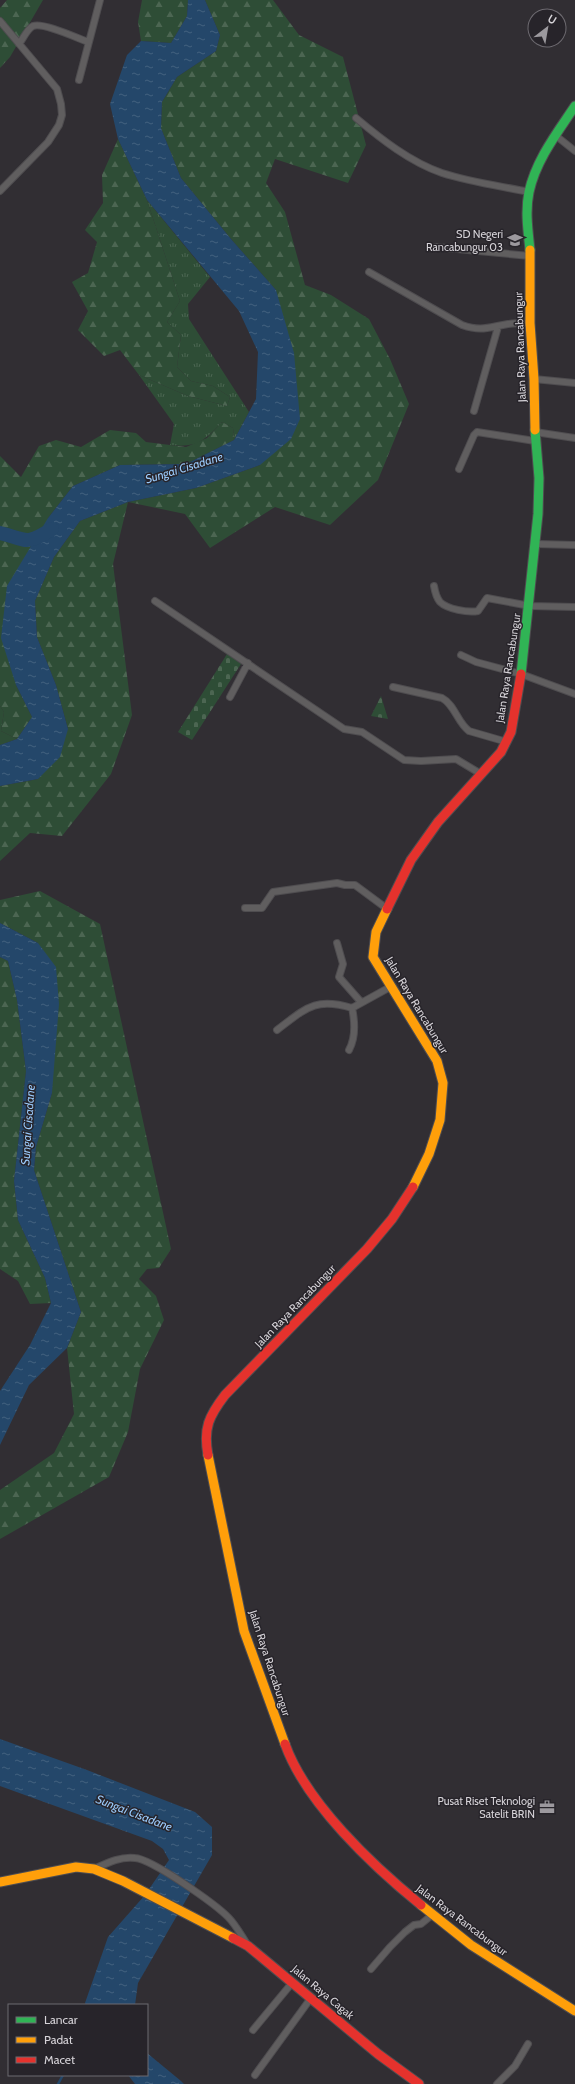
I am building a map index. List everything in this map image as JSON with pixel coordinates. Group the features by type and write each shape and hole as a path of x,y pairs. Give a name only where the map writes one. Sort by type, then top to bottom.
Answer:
{"main road":[{"name":"Jalan Raya Rancabungur","path":"575,106 541,158 529,192 527,215 530,256 530,323 534,379 535,436 539,478 536,544 530,606 521,674 511,732 501,752 438,822 423,841 386,908 376,932 373,957 392,986 441,1070 444,1088 443,1106 430,1154 413,1188 385,1227 332,1288 278,1341 218,1404 209,1420 205,1439 244,1631 288,1753 308,1788 335,1824 372,1863 432,1914 471,1945 575,2011"},
{"name":"Jalan Raya Cagak","path":"0,1882 59,1869 76,1868 94,1869 123,1881 248,1946 378,2054 419,2084"}],"street":[{"path":"79,80 100,0"},
{"path":"0,22 57,88 62,115 59,125 48,142 0,191"},
{"path":"19,44 30,28 37,26 54,30 88,42"},
{"path":"356,118 375,134 406,154 440,172 455,177 529,192"},
{"path":"555,135 575,151"},
{"path":"436,247 530,256"},
{"path":"369,272 462,325 472,329 498,327 507,324 530,323"},
{"path":"474,411 498,327"},
{"path":"534,379 575,383"},
{"path":"459,469 474,435 477,432 575,438"},
{"path":"536,544 575,546"},
{"path":"434,586 437,598 443,605 466,611 478,611 487,598 530,606 575,607"},
{"path":"155,601 344,729 362,732 404,760 421,761 456,759 481,774"},
{"path":"461,655 476,662 521,674 575,694"},
{"path":"230,697 248,663"},
{"path":"393,687 442,698 447,701 464,728 469,731 507,742"},
{"path":"245,908 262,908 273,892 337,883 344,885 355,885 386,908"},
{"path":"337,943 343,964 339,977 361,1002"},
{"path":"277,1030 297,1015 320,1004 333,1003 352,1008 392,986"},
{"path":"349,1050 353,1042 354,1027 352,1008"},
{"path":"94,1869 115,1861 129,1858 136,1858 149,1862 203,1896 229,1917 248,1946"},
{"path":"371,1968 405,1932 414,1925 421,1924 432,1914"},
{"path":"252,2030 292,1983"},
{"path":"255,2075 311,1998"},
{"path":"497,2084 515,2066 528,2044"}],"green space":[{"path":"7,0 43,0 10,57 0,68 0,8"},
{"path":"142,0 188,0 187,16 171,43 141,41 138,22"},
{"path":"205,0 273,0 299,35 343,57 366,145 348,183 275,159 266,183 285,212 305,285 331,295 369,319 390,359 409,404 378,480 330,525 275,507 210,548 185,514 128,502 196,488 260,465 276,290 231,239 181,178 161,128 162,102 177,77 216,51 220,35"},
{"path":"118,139 147,200 180,301 167,322 181,335 177,367 191,381 213,386 230,397 227,406 188,396 139,375 120,350 104,356 78,330 88,311 72,282 88,273 97,242 85,230 103,203 102,175"},
{"path":"147,200 210,277 188,304 189,319 249,412 234,440 233,428 222,422 199,442 179,446 170,445 174,424 139,375 188,396 227,406 230,397 213,386 191,381 177,367 181,335 167,322 180,301"},
{"path":"222,422 233,428 234,440 186,464 120,465 73,486 48,518 16,685 32,717 17,739 1,731 4,712 0,706 0,456 21,477 39,446 56,440 81,447 110,430 136,433 146,442 186,447 207,438"},
{"path":"128,502 113,564 132,715 111,774 62,836 30,833 0,861 0,786 38,779 68,729 56,685 37,637 35,601 54,557 80,521"},
{"path":"227,654 241,664 192,740 178,732"},
{"path":"381,696 388,719 371,716"},
{"path":"0,706 4,712 1,731 17,739 0,745"},
{"path":"40,891 100,924 171,1249 159,1268 147,1269 139,1279 156,1296 164,1320 140,1369 128,1432 109,1477 0,1539 0,1490 54,1453 74,1414 67,1348 81,1312 34,1170 36,1147 52,1093 38,943 0,923 0,900"},
{"path":"0,957 8,961 17,1000 26,1071 14,1181 18,1220 45,1278 51,1303 30,1304 18,1281 0,1269"}],"water":[{"name":"Sungai Cisadane","path":"188,0 205,0 220,35 216,51 177,77 162,102 161,128 181,178 231,239 276,290 294,353 300,419 291,439 260,465 196,488 128,502 80,521 54,557 35,601 37,637 56,685 68,729 60,757 38,779 0,786 0,745 17,739 32,717 16,685 1,638 7,586 48,518 73,486 120,465 186,464 234,440 256,399 258,352 239,311 147,200 118,139 110,104 127,55 141,41 171,43 187,16"},
{"name":"Sungai Cisadane","path":"0,923 38,943 56,967 59,1004 52,1093 36,1147 34,1170 81,1312 67,1348 29,1385 0,1445 0,1391 30,1345 51,1303 45,1278 18,1220 14,1181 26,1071 17,1000 8,961 0,957"},
{"name":"Sungai Cisadane","path":"0,1739 87,1770 195,1812 212,1827 212,1855 138,1983 135,2004 85,2003 108,1937 145,1895 169,1860 163,1849 152,1841 0,1786"},
{"path":"148,2054 184,2084 135,2084 129,2076 148,2076"}],"waterway":[{"path":"0,533 31,540 52,529"},
{"path":"58,2084 62,2076"}],"traffic: fast":[{"path":"530,250 527,206 532,180 548,147 575,106"},
{"path":"521,674 538,514 539,478 535,430"}],"traffic: slow":[{"path":"530,250 530,323 534,379 535,430"},
{"path":"387,909 376,932 373,957 437,1061 443,1083 440,1120 429,1154 413,1187"},
{"path":"208,1455 244,1631 285,1744"},
{"path":"0,1882 76,1867 94,1869 123,1881 233,1938"},
{"path":"421,1905 471,1945 575,2011"}],"traffic: jam":[{"path":"387,909 411,860 438,822 501,752 511,732 521,674"},
{"path":"208,1455 206,1437 207,1430 211,1416 225,1395 367,1249 392,1219 413,1187"},
{"path":"285,1744 308,1789 325,1811 382,1872 421,1905"},
{"path":"233,1938 248,1946 378,2054 419,2084"}],"place":[{"name":"SD Negeri Rancabungur 03","path":"515,240"},
{"name":"Pusat Riset Teknologi Satelit BRIN","path":"547,1807"}]}
